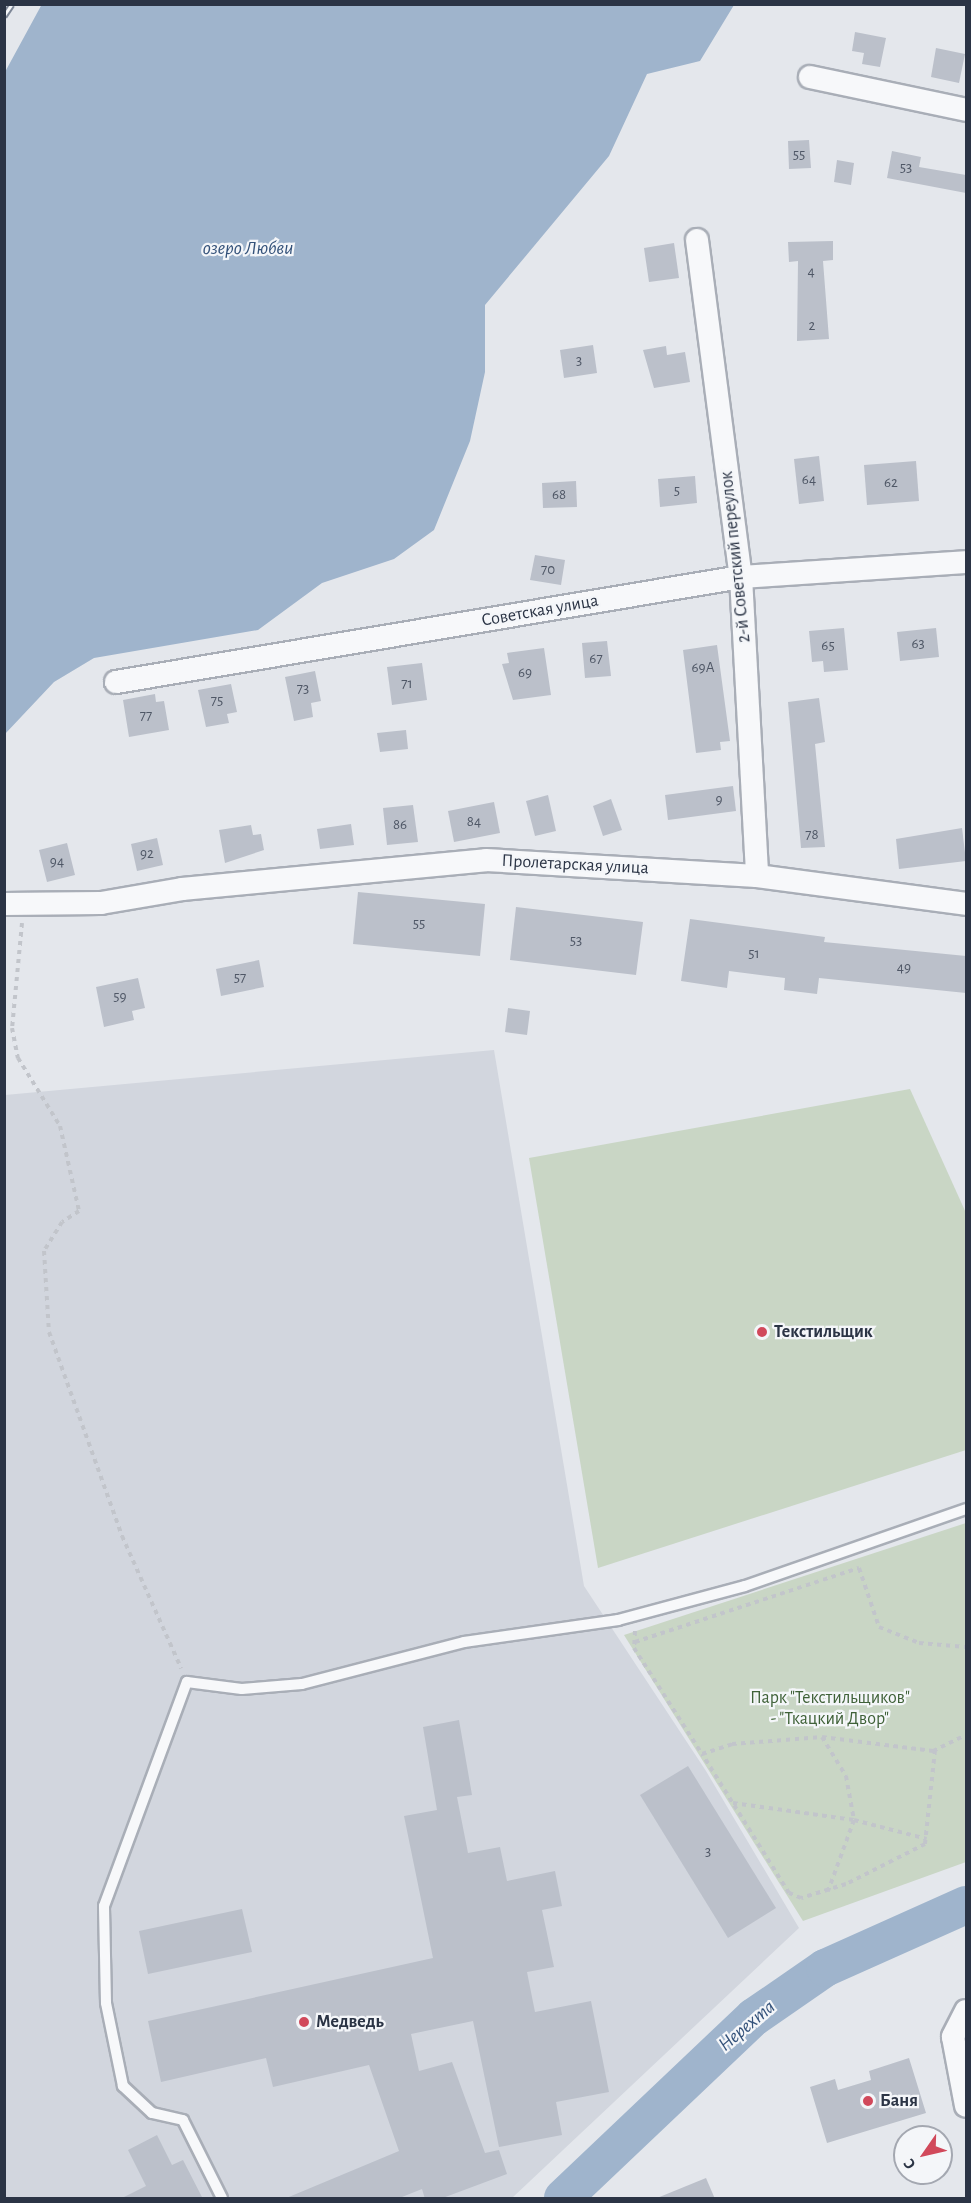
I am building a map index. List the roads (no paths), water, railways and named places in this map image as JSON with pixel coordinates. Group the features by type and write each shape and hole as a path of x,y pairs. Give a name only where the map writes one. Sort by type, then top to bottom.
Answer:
{"street":[{"path":"810,77 966,110"},
{"name":"2-й Советский переулок","path":"697,240 741,577 757,876"},
{"name":"Советская улица","path":"116,682 741,577 966,562"},
{"name":"Пролетарская улица","path":"15,905 101,903 182,888 486,860 757,876 966,904"},
{"path":"966,2011 953,2037 966,2106"}],"lane":[{"path":"222,2199 183,2120 152,2113 123,2086 106,2003 104,1906 187,1682 242,1689 302,1684 464,1642 530,1636 634,1615 745,1586 966,1509"}],"water":[{"name":"озеро Любви","path":"42,4 734,5 700,61 647,74 609,156 485,305 485,372 470,441 434,530 394,559 322,583 258,630 94,658 54,682 5,734 5,72"}],"waterway":[{"name":"Нерехта","path":"563,2198 754,2017 825,1968 966,1905"}],"railway":[{"path":"4,16 12,4"}],"place":[{"name":"Текстильщик","path":"762,1332"},
{"name":"Медведь","path":"304,2022"},
{"name":"Баня","path":"868,2101"}],"park label":[{"name":"Парк \"Текстильщиков\" - \"Ткацкий Двор\"","path":"830,1709"}]}
